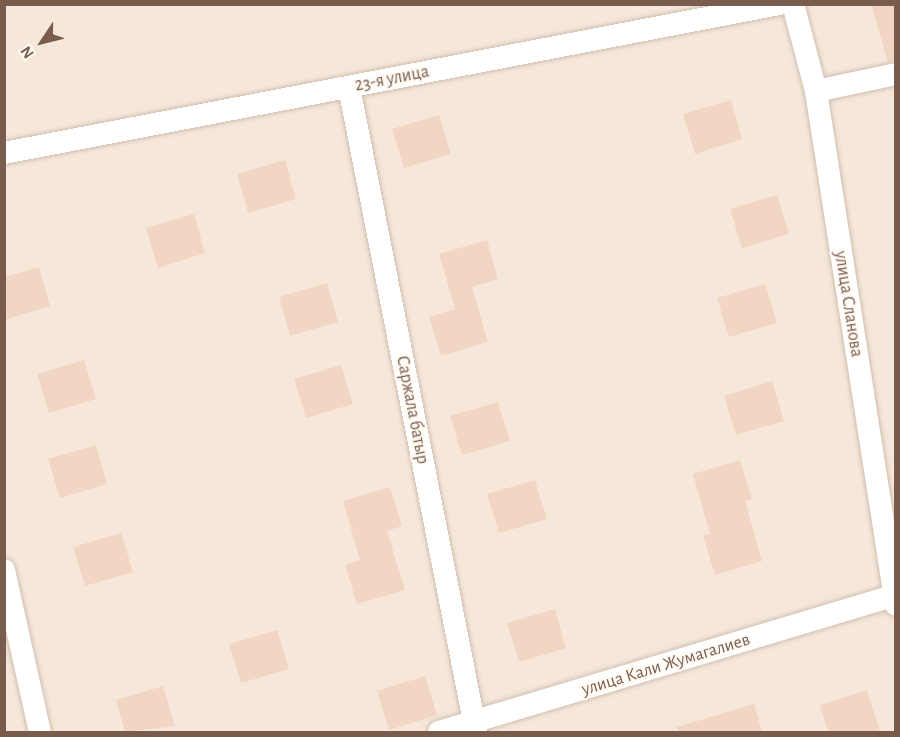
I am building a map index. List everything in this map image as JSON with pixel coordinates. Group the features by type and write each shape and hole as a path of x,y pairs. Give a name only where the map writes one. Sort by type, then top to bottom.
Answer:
{"street":[{"name":"23-я улица","path":"4,153 779,4"},
{"name":"улица Сланова","path":"793,4 816,91 894,601"},
{"path":"816,91 896,74"},
{"name":"Саржала батыр","path":"349,87 475,728"},
{"path":"4,570 40,732"},
{"name":"улица Кали Жумагалиев","path":"439,732 475,728 894,601"}],"shaded area":[{"path":"5,5 895,5 895,732 5,732"}],"building":[{"path":"871,4 896,4 896,61 888,62"},
{"path":"731,100 742,139 695,154 683,114"},
{"path":"439,115 451,154 404,168 392,129"},
{"path":"285,160 296,199 248,213 237,174"},
{"path":"777,195 789,234 742,248 730,209"},
{"path":"194,214 205,253 158,268 146,228"},
{"path":"487,240 498,279 472,287 488,342 441,356 429,317 455,309 439,254"},
{"path":"39,267 50,306 4,320 4,277"},
{"path":"327,283 338,322 290,336 279,297"},
{"path":"765,284 777,323 729,337 717,298"},
{"path":"84,360 96,399 49,413 37,374"},
{"path":"341,365 353,404 306,418 294,379"},
{"path":"772,381 784,421 736,435 724,396"},
{"path":"498,402 510,441 462,455 450,416"},
{"path":"96,445 107,484 60,498 48,459"},
{"path":"740,460 752,499 745,501 762,561 715,575 703,536 710,534 693,474"},
{"path":"535,480 547,519 499,533 487,494"},
{"path":"390,487 402,526 387,531 405,590 357,604 345,565 360,560 343,501"},
{"path":"121,533 133,572 85,586 73,547"},
{"path":"555,609 566,648 519,662 507,623"},
{"path":"277,630 289,669 241,683 229,644"},
{"path":"425,676 437,715 389,730 377,691"},
{"path":"163,686 175,726 125,732 116,700"},
{"path":"867,690 880,732 828,732 820,705"},
{"path":"754,704 762,732 678,732 677,727"}]}
